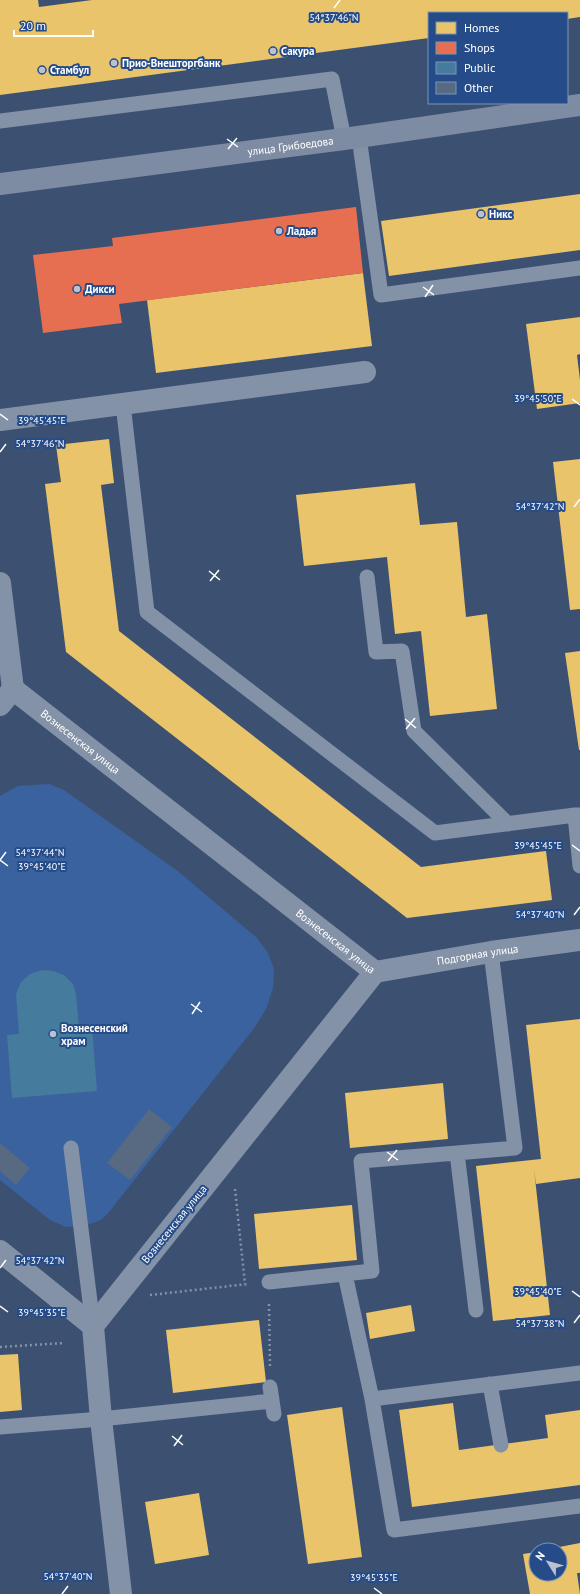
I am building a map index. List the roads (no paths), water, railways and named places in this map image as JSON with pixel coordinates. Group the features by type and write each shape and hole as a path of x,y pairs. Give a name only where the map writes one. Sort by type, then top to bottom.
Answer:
{"main road":[{"name":"улица Грибоедова","path":"0,184 352,138 580,106"}],"street":[{"path":"0,420 365,372"},
{"path":"0,583 7,697"},
{"name":"Вознесенская улица","path":"7,697 375,972 93,1326"},
{"name":"Подгорная улица","path":"375,972 491,952 580,940"},
{"path":"0,1251 93,1326 101,1419 121,1594"}],"lane":[{"path":"0,121 332,79 352,138 381,295 580,268"},
{"path":"123,404 147,612 435,834 577,815 580,866"},
{"path":"367,577 376,652 402,651 414,731 508,824"},
{"path":"269,1282 372,1271 361,1161 515,1148 491,952"},
{"path":"71,1148 93,1326"},
{"path":"457,1153 476,1310"},
{"path":"345,1274 372,1399 394,1530 580,1506"},
{"path":"372,1399 580,1373"},
{"path":"490,1384 501,1444"},
{"path":"0,1427 101,1419 272,1400"}],"place":[{"name":"Сакура","path":"273,51"},
{"name":"Прио-Внешторгбанк","path":"114,63"},
{"name":"Стамбул","path":"42,70"},
{"name":"Никс","path":"481,214"},
{"name":"Ладья","path":"279,231"},
{"name":"Дикси","path":"77,289"},
{"name":"Вознесенский храм","path":"53,1034"}]}
